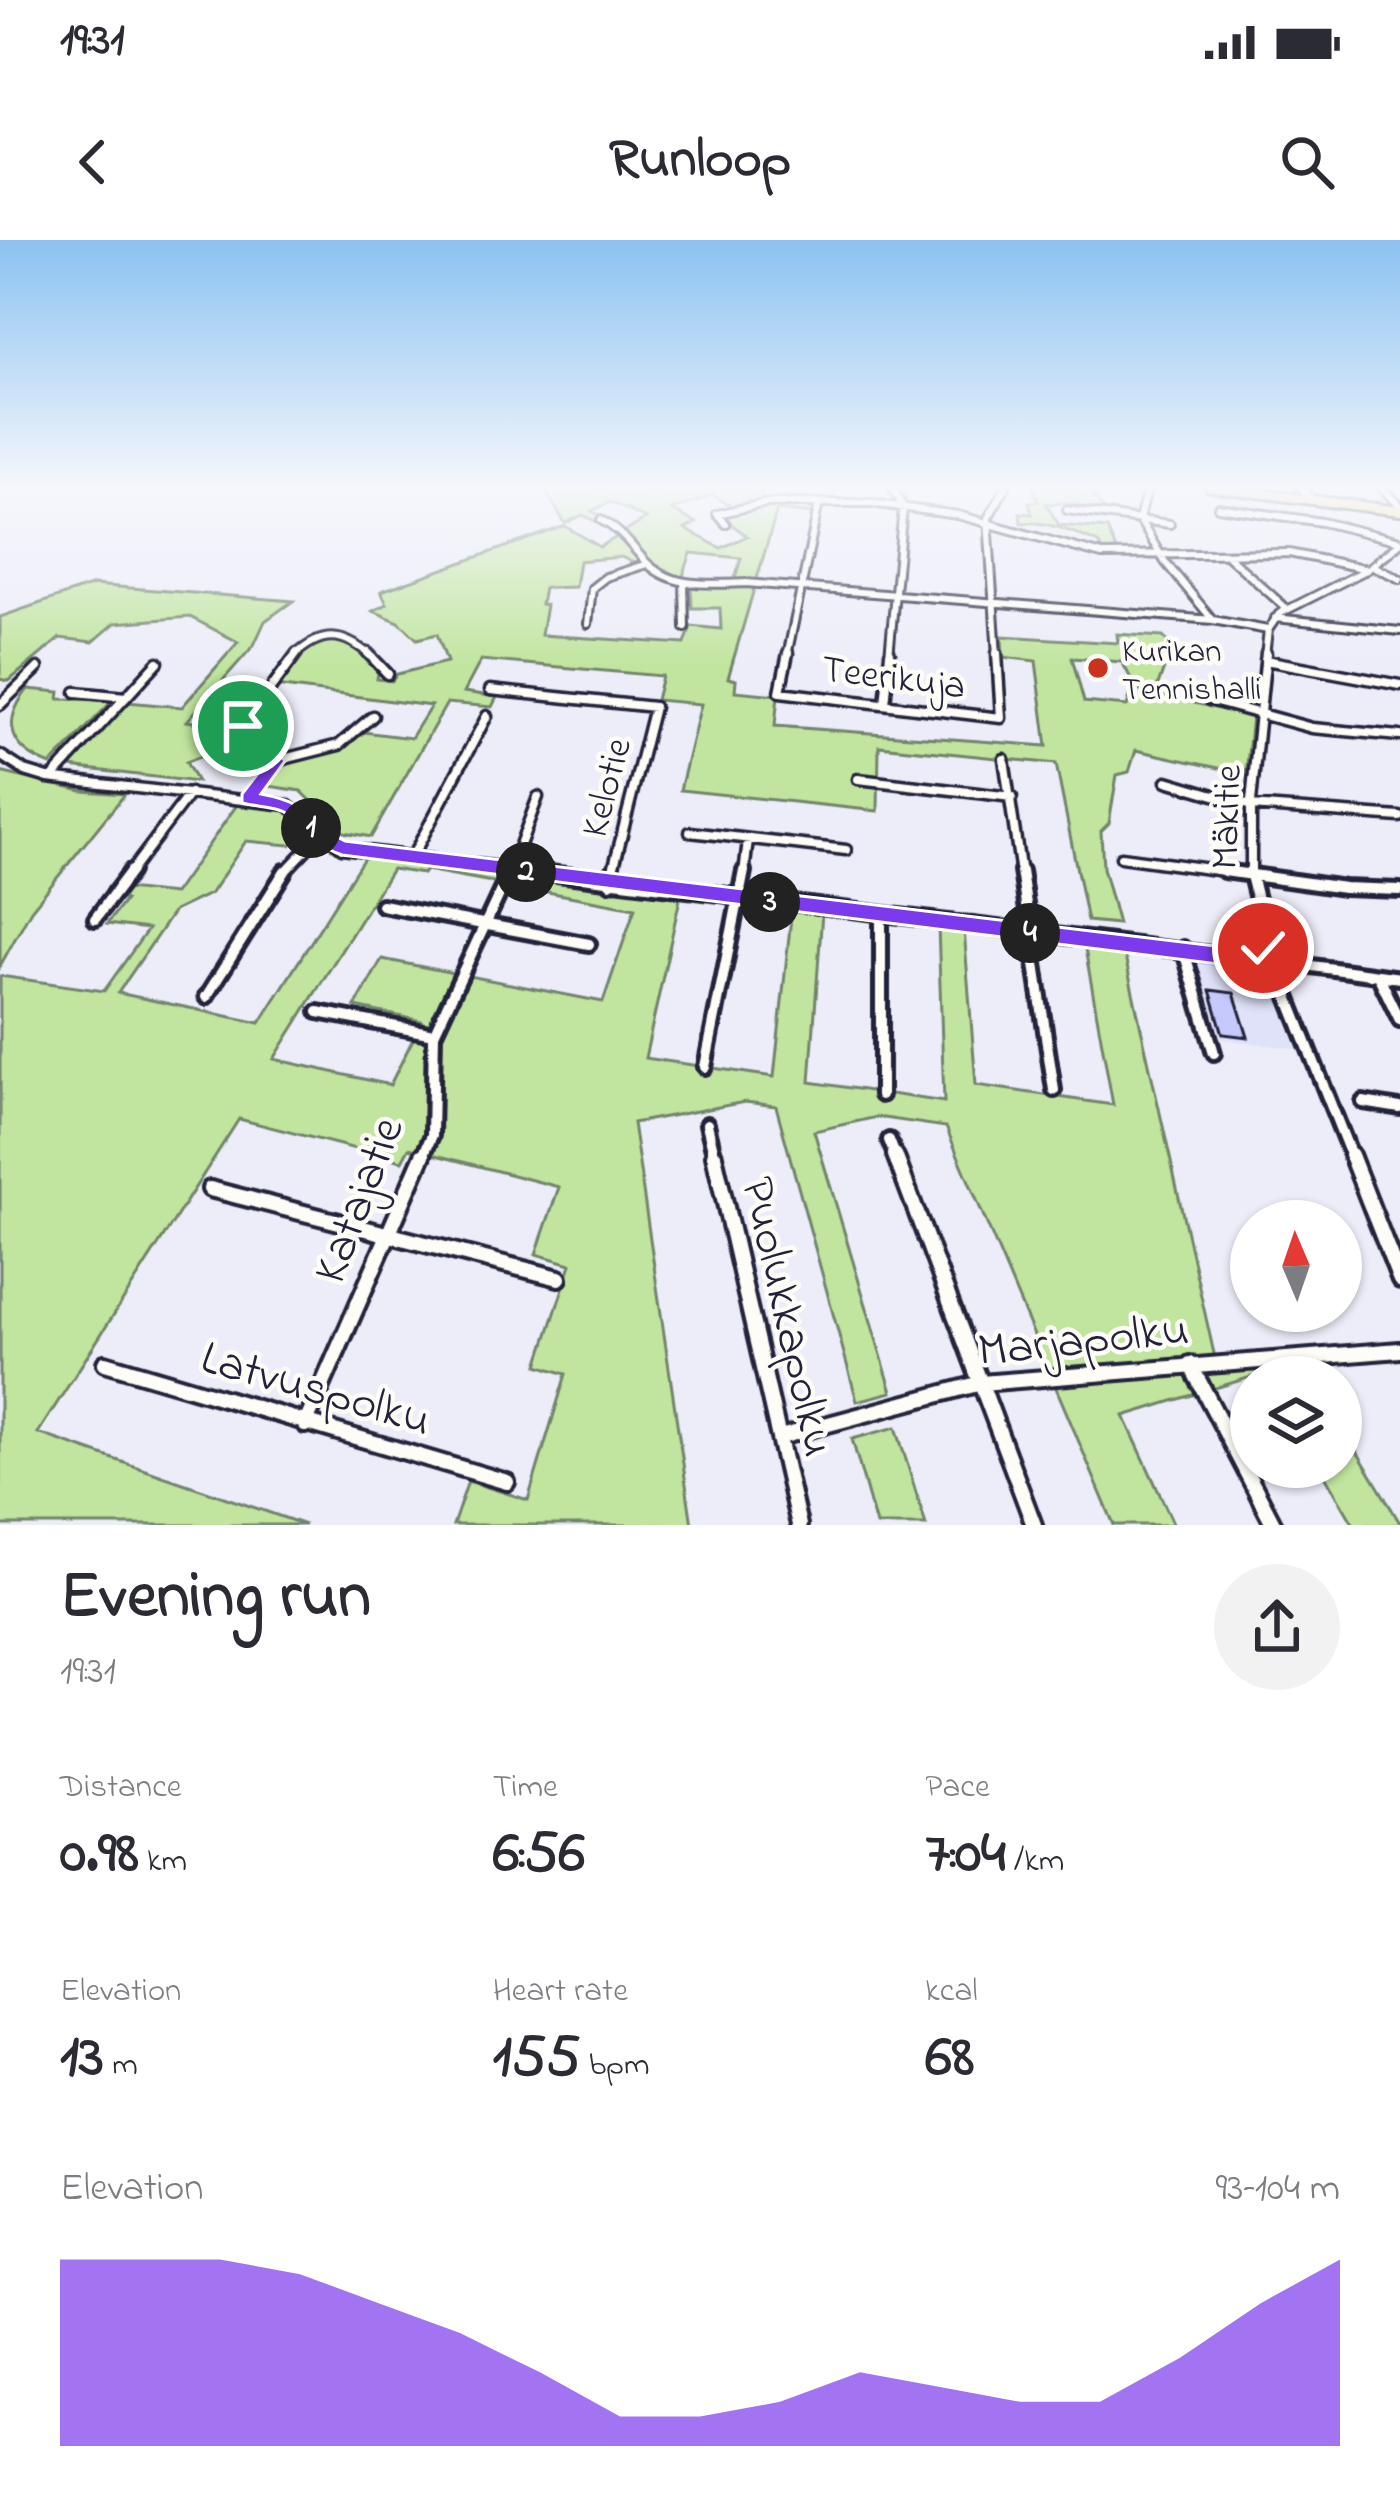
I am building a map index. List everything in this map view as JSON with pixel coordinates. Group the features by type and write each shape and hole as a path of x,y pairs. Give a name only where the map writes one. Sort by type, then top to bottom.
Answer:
{"street":[{"path":"634,547 646,564 684,583 803,587 1213,620 1268,630"},
{"path":"803,587 811,547"},
{"path":"885,704 901,547"},
{"path":"990,547 994,604"},
{"path":"1062,547 1162,557 1289,553 1370,567 1400,579"},
{"path":"1156,547 1213,620"},
{"name":"Mäkitie","path":"1269,948 1250,876 1250,806 1268,630 1287,609 1370,567 1394,547"},
{"path":"1227,555 1287,609"},
{"path":"588,624 592,589 606,578 646,564"},
{"path":"684,583 685,628"},
{"name":"Teerikuja","path":"803,587 780,692 1001,718 994,604"},
{"path":"1275,618 1400,631"},
{"path":"276,761 243,726 298,648 323,634 344,634 362,643 388,674"},
{"path":"1265,660 1400,685"},
{"path":"52,778 158,662"},
{"path":"2,699 38,668"},
{"name":"Kelotie","path":"490,690 654,707 610,883"},
{"path":"76,692 126,697"},
{"path":"1209,700 1312,728 1400,736"},
{"path":"248,799 276,761 339,746 374,716"},
{"path":"412,857 487,716"},
{"path":"0,755 26,772 52,778 287,805 300,813 318,837 342,848 1258,960 1279,974 1400,1280"},
{"path":"1004,759 1054,1090"},
{"path":"858,778 1012,797"},
{"path":"1167,781 1250,806 1400,817"},
{"path":"95,919 190,793"},
{"name":"Katajatie","path":"305,1425 432,1135 434,1034 511,870 538,797"},
{"path":"690,832 847,850"},
{"path":"206,997 290,863 318,837"},
{"path":"705,1067 741,898 748,840"},
{"path":"1121,857 1250,876 1400,890"},
{"path":"382,904 484,928 589,944"},
{"path":"881,916 881,1095"},
{"path":"1184,948 1214,1053"},
{"path":"1258,960 1258,950 1269,948 1291,963 1400,978"},
{"path":"1279,974 1289,972 1291,963"},
{"path":"1378,976 1400,1020"},
{"path":"318,1012 434,1034"},
{"path":"1363,1102 1400,1108"},
{"name":"Puolukkapolku","path":"707,1124 799,1525"},
{"path":"889,1140 1034,1525"},
{"path":"210,1189 560,1278"},
{"name":"Marjapolku","path":"780,1437 981,1383 1400,1350"},
{"name":"Latvuspolku","path":"105,1363 507,1482"},
{"path":"1190,1364 1274,1525"}],"shaded area":[{"path":"1177,954 1251,964 1261,971 1275,988 1298,1049 1200,1036"}],"green space":[{"path":"506,547 766,547 728,678 736,680 735,691 778,695 775,726 1047,746 1036,661 1003,657 1002,636 1118,643 1117,634 1163,637 1172,646 1157,688 1134,684 1122,662 1072,658 1084,702 1127,706 1132,689 1252,716 1246,774 1136,750 1129,772 1117,775 1109,823 1101,831 1103,868 1118,924 1087,921 1056,764 879,746 878,811 680,790 701,704 656,700 662,676 481,660 464,692 497,697 492,707 447,703 371,837 344,832 301,791 262,785 279,763 342,749 364,732 411,738 431,706 275,686 302,649 333,637 360,649 378,673 377,679 392,681 397,674 447,662 437,634 417,639 399,622 373,611 387,604 381,591","holes":["691,553 741,558 733,585 691,585 692,608 720,608 721,629 691,626 685,644 541,635 544,588 575,587 579,561 621,557 636,564 646,559 682,579"]},
{"path":"1100,547 1115,547 1118,554 1103,553"},
{"path":"93,585 293,601 265,621 254,645 187,721 234,727 242,741 186,762 197,782 70,767 128,702 182,707 238,642 190,617 115,623 93,642 60,638 9,681 0,679 0,617"},
{"path":"28,689 60,692 59,699 113,700 51,765 27,752 14,734 14,714"},
{"path":"0,772 82,791 125,794 31,910 0,966"},
{"path":"239,802 288,811 306,834 290,845 246,841 211,893 174,911 118,993 260,1023 365,856 681,894 645,1058 774,1077 792,908 822,912 810,1082 944,1102 938,926 964,929 976,1085 1113,1105 1084,943 1123,948 1217,1367 1230,1367 1230,1383 1124,1416 1174,1525 1114,1525 946,1127 877,1117 814,1131 892,1392 857,1401 776,1106 745,1102 633,1123 692,1525 453,1525 468,1481 528,1500 566,1374 538,1365 571,1264 536,1254 559,1187 409,1148 402,1161 239,1119 38,1433 305,1525 0,1525 0,976 104,991 148,929 107,924 125,900 119,898 126,889 174,894","holes":["392,869 423,874 426,870 635,908 603,1002 382,959 355,1007 422,1021 390,1085 274,1059"]},
{"path":"896,1427 926,1525 876,1525 852,1439"},
{"path":"1362,1460 1400,1525 1354,1525 1332,1488 1362,1488"}],"building":[{"path":"1210,990 1234,993 1248,1037 1223,1034"}],"place":[{"name":"Kurikan Tennishalli","path":"1098,668"}],"route":[{"path":"243,726 276,761 248,799 287,805 300,813 318,837 342,848 1258,960 1258,950 1263,948"}]}
